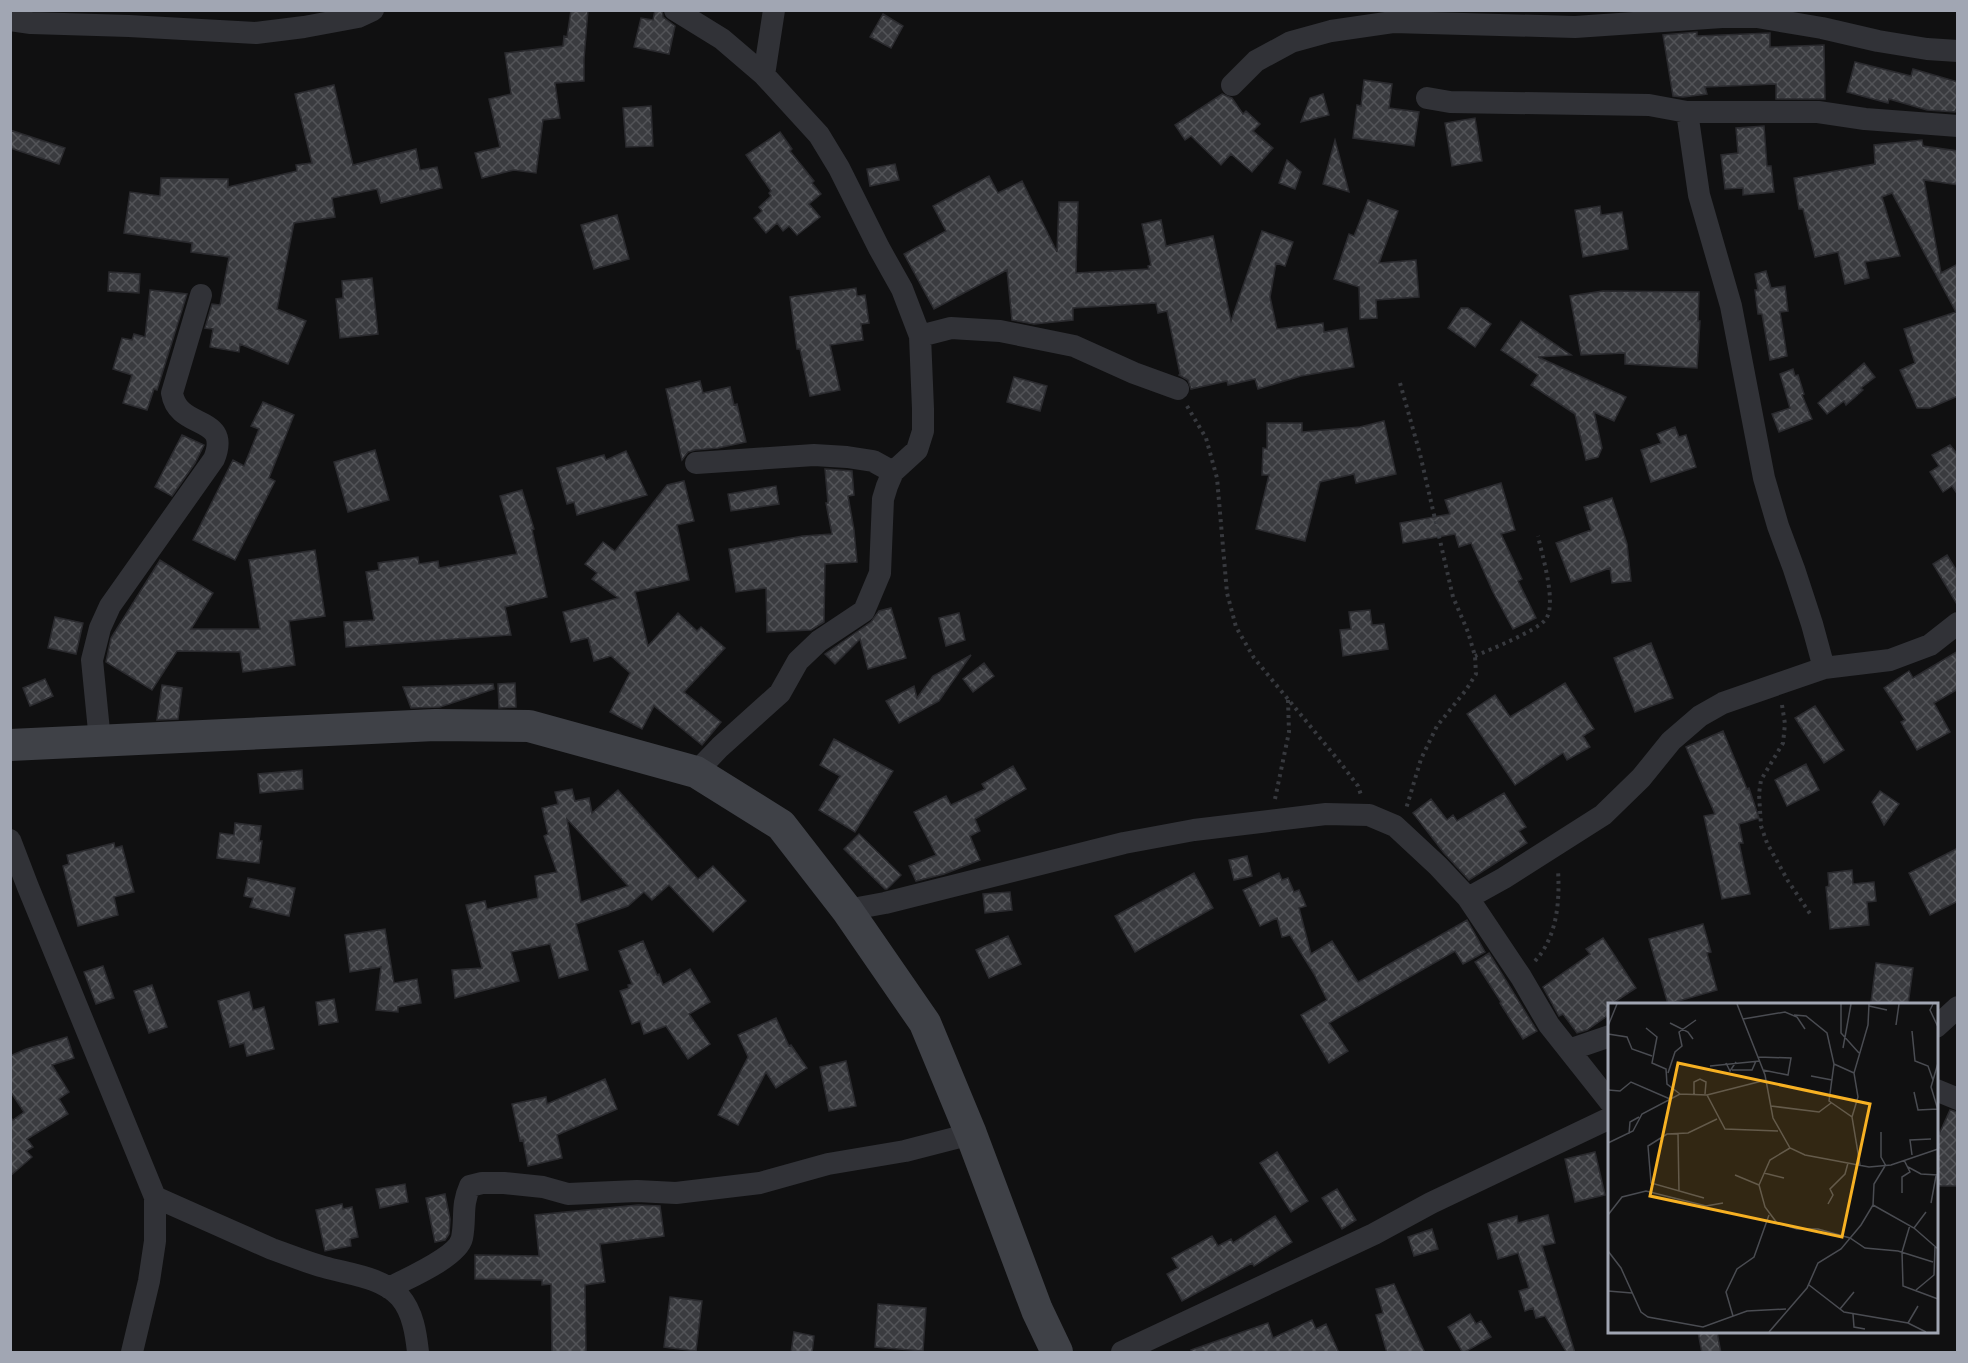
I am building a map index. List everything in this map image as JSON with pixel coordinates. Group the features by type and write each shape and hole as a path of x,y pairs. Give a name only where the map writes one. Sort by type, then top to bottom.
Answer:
{"street":[{"path":"10,20 31,23 256,33 347,19 373,10"},
{"path":"675,10 722,39 764,75 819,135 839,168 902,289 920,336 923,431 917,450 893,472 884,500 880,573 864,611 819,641 798,661 780,693 696,772"},
{"path":"764,75 774,10"},
{"path":"1232,85 1256,62 1291,42 1331,31 1393,22 1575,27 1722,17 1757,17 1822,28 1878,41 1927,49 1958,51"},
{"path":"1427,98 1450,102 1649,105 1687,112 1818,111 1865,119 1958,126"},
{"path":"1687,112 1699,195 1731,306 1764,478 1812,624 1824,668"},
{"path":"100,741 92,660 100,628 110,606 214,459 219,447 218,436 210,428 179,411 174,404 172,393 201,295"},
{"path":"920,336 951,328 1000,331 1074,346 1134,373 1178,389"},
{"path":"696,463 814,455 873,461 893,472"},
{"path":"1468,898 1603,815 1641,778 1671,741 1700,716 1723,704 1824,668 1890,660 1930,645 1958,623"},
{"path":"10,745 435,725 529,726 696,772 781,825 847,910 925,1023 971,1134 1037,1310 1057,1353"},
{"path":"847,910 885,903 1124,843 1194,830 1326,814 1369,815 1395,826 1468,898 1521,977 1549,1025 1608,1099"},
{"path":"10,840 155,1197 155,1241 149,1281 132,1353"},
{"path":"1938,1025 1958,1007"},
{"path":"1569,1050 1608,1037"},
{"path":"1938,1091 1958,1099"},
{"path":"1122,1353 1374,1234 1431,1203 1608,1119"},
{"path":"389,1288 454,1251 462,1240 464,1201 470,1186 482,1183 504,1183 543,1187 568,1194 637,1191 676,1193 760,1183 828,1164 905,1151 971,1134"},
{"path":"155,1197 273,1249 322,1267 365,1278 389,1288 408,1309 415,1328 418,1353"}],"path":[{"path":"1395,826 1406,810 1420,759 1437,726 1476,674 1475,656 1468,632 1453,597 1420,454 1400,383"},
{"path":"1178,389 1206,438 1217,478 1227,593 1236,627 1254,658 1358,786 1369,815"},
{"path":"1475,656 1515,639 1545,620 1550,608 1548,583 1538,536"},
{"path":"1779,684 1785,724 1783,743 1761,780 1759,794 1761,826 1767,843 1788,881 1811,915"},
{"path":"1268,821 1280,780 1289,732 1288,699"},
{"path":"1521,977 1544,951 1552,936 1559,886 1556,845"}],"building":[{"path":"571,10 588,10 584,81 555,83 560,118 543,120 536,173 514,170 482,178 475,153 500,147 489,99 511,94 505,53 563,46 564,36 567,37"},
{"path":"655,10 662,10 663,17 675,26 669,54 634,47 641,18 653,20"},
{"path":"883,14 903,26 891,48 870,37"},
{"path":"1697,32 1697,36 1770,33 1770,47 1824,45 1825,99 1776,99 1776,84 1705,87 1707,94 1673,96 1663,35"},
{"path":"1855,62 1911,76 1913,69 1958,82 1958,105 1955,112 1927,110 1889,99 1888,103 1847,92"},
{"path":"1364,80 1392,84 1389,108 1419,112 1414,146 1353,138 1357,105 1361,106"},
{"path":"334,85 353,165 416,149 420,170 437,167 442,188 381,203 377,189 332,198 335,217 294,223 277,309 306,321 288,364 240,344 239,352 210,347 213,329 205,328 212,304 220,305 229,257 191,252 192,243 124,233 130,192 160,196 161,178 228,179 228,187 297,171 296,165 312,163 295,94"},
{"path":"1222,94 1232,98 1243,114 1246,111 1260,124 1253,131 1273,148 1252,172 1231,154 1221,165 1191,136 1185,140 1175,125"},
{"path":"1323,94 1329,115 1301,122 1310,98"},
{"path":"651,106 653,146 626,147 623,108"},
{"path":"1475,118 1482,161 1452,166 1445,123"},
{"path":"1764,126 1767,166 1771,166 1774,192 1743,195 1743,188 1725,189 1721,155 1738,153 1736,128"},
{"path":"10,130 65,148 59,164 10,148"},
{"path":"780,132 792,149 790,151 814,181 812,183 821,194 809,204 820,217 797,235 789,226 783,231 777,223 766,233 754,218 762,211 759,207 771,196 769,193 771,191 746,155"},
{"path":"1335,140 1349,192 1323,184"},
{"path":"1922,140 1923,146 1958,151 1958,185 1924,180 1941,273 1958,264 1958,396 1930,408 1917,408 1900,370 1915,363 1904,329 1956,312 1892,193 1882,197 1900,256 1865,262 1869,278 1845,284 1838,252 1815,257 1803,209 1799,209 1794,178 1875,164 1874,145"},
{"path":"1287,160 1301,172 1295,189 1279,183"},
{"path":"895,164 899,180 870,186 867,169"},
{"path":"989,176 998,193 1022,181 1057,252 1059,202 1078,202 1076,273 1149,269 1148,266 1151,265 1142,224 1161,220 1166,246 1213,236 1231,321 1262,231 1293,242 1285,266 1276,263 1270,297 1277,329 1323,323 1324,332 1347,328 1354,367 1301,376 1258,389 1255,379 1228,385 1227,381 1191,389 1188,380 1179,375 1167,311 1158,313 1156,303 1073,308 1073,320 1034,324 1012,320 1007,270 934,309 904,254 946,231 933,206"},
{"path":"1368,200 1398,211 1379,263 1416,260 1419,297 1376,300 1377,318 1360,319 1359,287 1334,279 1349,234 1354,236"},
{"path":"1600,206 1601,215 1622,212 1628,249 1583,257 1575,210"},
{"path":"617,215 629,259 594,269 581,225"},
{"path":"1766,271 1771,288 1785,286 1788,311 1780,312 1787,356 1770,360 1762,314 1758,314 1755,290 1758,290 1755,274"},
{"path":"109,272 140,274 139,293 108,291"},
{"path":"372,278 378,334 340,338 336,299 343,298 342,281"},
{"path":"856,288 857,296 865,295 869,323 861,324 863,340 830,345 840,390 810,396 800,349 797,349 790,297"},
{"path":"150,290 187,294 157,390 154,389 147,410 123,403 132,375 113,369 122,338 132,340 134,334 145,337"},
{"path":"1603,291 1699,292 1697,368 1625,364 1625,353 1581,355 1570,296"},
{"path":"1461,308 1468,308 1491,324 1475,347 1448,328"},
{"path":"1521,321 1571,355 1538,357 1626,397 1614,421 1594,412 1602,448 1598,457 1586,460 1575,414 1531,385 1538,375 1501,350"},
{"path":"1864,363 1875,377 1861,388 1863,390 1846,405 1844,401 1827,414 1818,403"},
{"path":"1793,369 1795,376 1798,375 1804,394 1802,395 1812,419 1779,432 1772,414 1790,408 1780,374"},
{"path":"1014,377 1047,386 1040,411 1007,402"},
{"path":"700,381 703,393 730,387 734,405 737,404 746,442 695,450 688,452 682,460 666,389"},
{"path":"263,402 294,415 269,478 275,481 235,560 193,540 233,460 244,466 259,429 251,426"},
{"path":"1384,421 1396,474 1356,483 1354,474 1320,482 1305,541 1256,529 1269,475 1262,475 1263,448 1267,449 1267,423 1302,423 1302,432 1360,427"},
{"path":"1675,427 1679,437 1686,435 1696,467 1651,482 1641,450 1661,443 1657,434"},
{"path":"182,435 204,445 195,463 172,496 155,487"},
{"path":"1950,445 1958,455 1958,495 1952,486 1943,492 1930,472 1939,466 1932,455"},
{"path":"375,450 389,500 348,512 334,462"},
{"path":"626,451 647,495 577,515 574,502 567,504 557,468 604,455 606,460"},
{"path":"825,469 852,471 854,495 848,496 857,562 825,564 824,622 811,630 767,632 766,588 736,592 729,549 803,536 832,534 826,503 828,503"},
{"path":"684,481 694,521 677,525 689,580 635,592 648,646 678,613 697,631 701,627 725,648 684,692 721,722 702,745 654,706 642,729 610,712 630,673 611,656 594,661 588,638 571,642 563,612 618,598 592,579 597,573 585,564 603,542 615,551 667,485"},
{"path":"1501,483 1515,530 1501,534 1522,579 1518,581 1536,618 1513,629 1471,543 1459,547 1455,534 1403,543 1400,523 1450,514 1445,500"},
{"path":"776,486 779,504 731,511 728,494"},
{"path":"522,490 534,529 532,530 547,597 505,607 511,635 346,647 344,622 374,620 366,572 379,570 378,563 418,557 419,564 438,561 439,568 517,554 500,496"},
{"path":"1612,498 1627,544 1631,581 1612,583 1610,568 1571,582 1556,543 1591,530 1584,507"},
{"path":"315,550 325,616 289,621 295,665 243,672 240,652 177,651 152,690 106,662 111,638 160,560 213,593 191,629 260,629 249,560"},
{"path":"1947,555 1958,573 1958,606 1933,564"},
{"path":"891,608 906,658 868,669 860,639 835,664 825,654 871,622 879,611"},
{"path":"1370,610 1372,625 1384,624 1388,649 1343,656 1340,630 1351,629 1349,612"},
{"path":"959,613 965,640 946,646 939,618"},
{"path":"55,617 83,623 76,654 48,648"},
{"path":"1651,643 1673,698 1635,712 1614,658"},
{"path":"1958,651 1958,689 1934,703 1950,732 1917,750 1901,722 1905,720 1884,688 1909,671 1913,678"},
{"path":"971,655 939,701 899,723 886,701 914,686 917,698 933,676"},
{"path":"984,663 994,676 973,692 963,679"},
{"path":"45,679 53,696 30,706 23,688"},
{"path":"515,683 516,707 499,708 498,684"},
{"path":"1565,683 1594,729 1583,736 1590,747 1567,760 1563,753 1515,785 1467,714 1495,695 1510,717"},
{"path":"493,684 494,689 440,707 411,708 403,687"},
{"path":"162,685 182,688 178,719 157,720"},
{"path":"1815,706 1844,750 1824,763 1795,718"},
{"path":"1723,731 1747,789 1749,788 1759,818 1739,824 1743,843 1739,843 1750,894 1722,899 1704,816 1715,814 1686,747"},
{"path":"834,739 893,771 855,832 819,810 840,776 820,765"},
{"path":"1806,764 1819,790 1787,806 1775,780"},
{"path":"1013,766 1026,789 975,819 980,831 970,836 980,860 944,874 916,881 909,866 936,855 914,812 946,796 951,805 985,789 982,784"},
{"path":"302,770 303,789 260,793 258,774"},
{"path":"572,789 575,801 589,798 592,813 618,790 698,879 713,866 746,901 713,932 669,885 652,900 644,892 628,906 576,924 588,970 559,978 550,944 511,952 519,981 455,998 452,970 482,968 466,905 485,901 487,909 538,898 535,876 557,872 544,836 548,834 542,808 558,804 555,792","holes":["567,819 628,886 581,902"]},
{"path":"1880,791 1899,804 1884,825 1872,802"},
{"path":"1504,793 1526,827 1519,831 1527,843 1469,880 1444,853 1413,813 1431,799 1447,820 1453,815 1457,821"},
{"path":"235,823 261,826 259,841 262,841 259,863 217,858 220,833 234,835"},
{"path":"859,834 901,875 887,889 844,849"},
{"path":"114,843 115,848 122,846 134,892 114,897 118,915 78,926 63,866 69,864 67,855"},
{"path":"1958,848 1958,901 1930,915 1909,873"},
{"path":"1247,856 1252,876 1234,880 1229,860"},
{"path":"1852,870 1853,884 1874,882 1876,901 1867,902 1869,925 1830,929 1826,887 1829,886 1828,873"},
{"path":"1194,873 1213,908 1135,952 1115,916"},
{"path":"1279,873 1282,880 1288,878 1294,892 1299,890 1306,906 1299,908 1311,954 1332,941 1358,982 1467,920 1485,952 1463,964 1455,951 1329,1023 1348,1051 1329,1063 1301,1015 1327,1000 1290,935 1282,937 1277,918 1260,926 1243,890"},
{"path":"248,878 295,888 289,916 250,907 253,898 244,896"},
{"path":"1010,892 1012,910 985,913 983,894"},
{"path":"1703,924 1711,952 1707,953 1717,990 1668,1003 1649,939"},
{"path":"385,929 394,983 417,979 421,1003 398,1007 398,1012 376,1010 381,967 350,972 345,935"},
{"path":"1008,936 1021,964 989,978 976,950"},
{"path":"1603,938 1636,988 1613,1003 1608,1003 1608,1015 1587,1030 1577,1033 1563,1014 1559,1016 1543,987 1590,954 1586,949"},
{"path":"643,941 663,985 690,969 710,1002 689,1014 710,1044 688,1059 666,1026 644,1034 640,1021 632,1024 620,991 629,988 628,985 632,984 619,951"},
{"path":"1489,953 1537,1031 1523,1039 1475,962"},
{"path":"1876,963 1913,968 1908,1003 1871,1002"},
{"path":"103,966 114,998 96,1004 84,972"},
{"path":"152,985 167,1027 149,1033 134,991"},
{"path":"249,992 253,1010 264,1007 274,1049 247,1056 244,1043 230,1047 218,1001"},
{"path":"334,999 338,1022 319,1025 316,1002"},
{"path":"776,1018 789,1046 791,1045 807,1068 776,1088 766,1072 738,1125 718,1115 748,1057 738,1035"},
{"path":"67,1037 74,1058 52,1065 69,1092 59,1099 68,1114 27,1139 33,1147 26,1151 32,1157 10,1176 10,1117 13,1120 24,1112 10,1091 10,1056"},
{"path":"846,1061 856,1106 829,1111 820,1067"},
{"path":"605,1079 617,1109 557,1135 562,1158 528,1166 512,1104 546,1097 547,1104"},
{"path":"1950,1110 1958,1112 1958,1186 1938,1186 1938,1137"},
{"path":"1277,1152 1308,1201 1291,1212 1260,1163"},
{"path":"1595,1152 1605,1195 1575,1202 1565,1159"},
{"path":"405,1184 408,1202 380,1208 376,1189"},
{"path":"1337,1189 1356,1220 1342,1229 1322,1198"},
{"path":"445,1194 450,1219 449,1234 445,1240 435,1242 426,1198"},
{"path":"342,1204 343,1209 352,1207 358,1237 350,1239 351,1246 325,1251 316,1210"},
{"path":"638,1205 660,1206 664,1236 600,1244 605,1282 585,1285 586,1352 552,1353 551,1284 542,1285 542,1280 475,1279 475,1255 539,1256 535,1215"},
{"path":"1548,1215 1555,1243 1542,1246 1575,1353 1567,1353 1545,1316 1536,1318 1533,1308 1525,1311 1519,1291 1529,1288 1518,1253 1498,1259 1488,1224 1517,1216 1518,1223"},
{"path":"1275,1216 1292,1242 1254,1266 1252,1263 1182,1301 1167,1274 1178,1268 1172,1258 1212,1236 1218,1246 1231,1239 1233,1243"},
{"path":"1432,1229 1438,1249 1414,1256 1408,1237"},
{"path":"1394,1284 1425,1353 1387,1353 1376,1315 1383,1313 1376,1289"},
{"path":"670,1297 702,1301 696,1351 664,1347"},
{"path":"878,1304 926,1308 923,1351 875,1347"},
{"path":"1470,1314 1476,1324 1481,1321 1491,1337 1463,1353 1448,1327"},
{"path":"1312,1320 1316,1329 1326,1324 1339,1353 1192,1353 1191,1350 1268,1323 1273,1338"},
{"path":"794,1332 814,1336 812,1353 791,1353"},
{"path":"1698,1333 1717,1333 1721,1353 1702,1353"}]}
